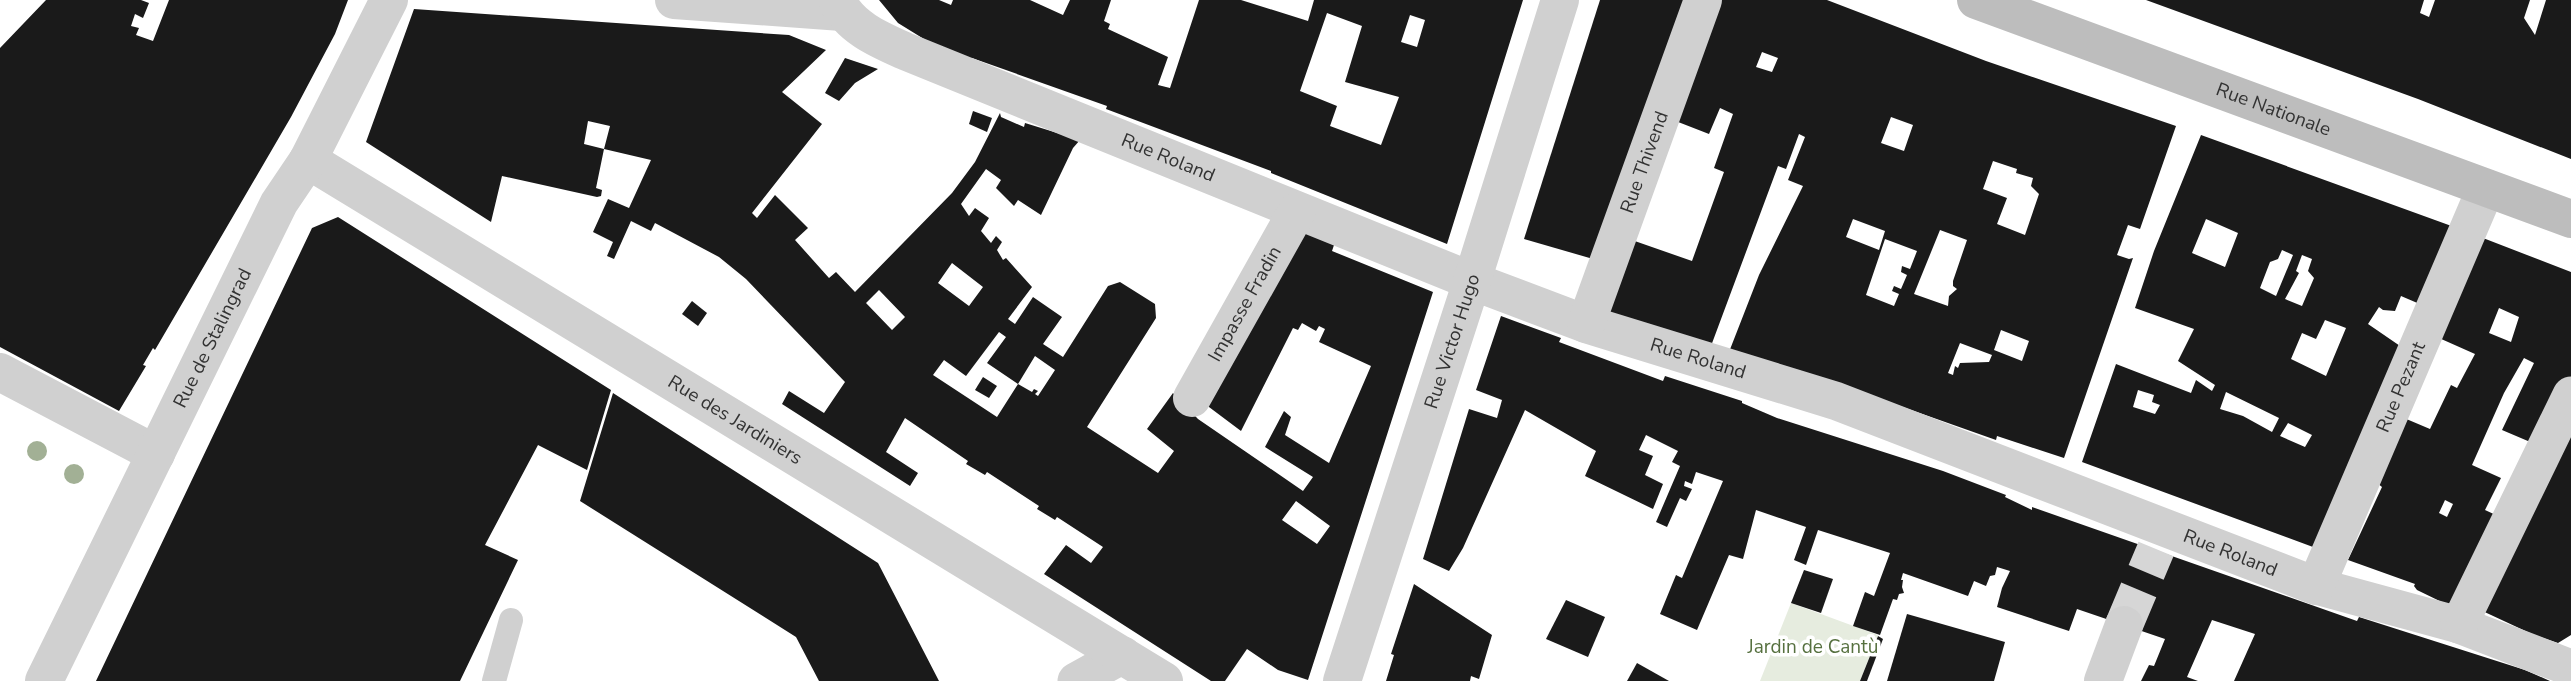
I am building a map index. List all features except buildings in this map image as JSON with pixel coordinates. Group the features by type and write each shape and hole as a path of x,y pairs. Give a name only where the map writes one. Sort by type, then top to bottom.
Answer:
{"main road":[{"name":"Rue Nationale","path":"1976,0 2571,219"}],"street":[{"name":"Rue de Stalingrad","path":"44,681 279,203 308,160 388,0"},
{"path":"674,0 840,6"},
{"name":"Rue Victor Hugo","path":"1342,681 1560,0"},
{"name":"Rue Thivend","path":"1586,324 1703,0"},
{"name":"Rue Roland","path":"840,6 866,33 906,52 1472,281 1586,324 1836,401 2160,539 2459,625 2571,668"},
{"name":"Rue des Jardiniers","path":"308,160 1164,681"},
{"name":"Rue Pezant","path":"2316,586 2486,188"},
{"name":"Impasse Fradin","path":"1192,398 1297,211"},
{"path":"0,372 156,454"},
{"path":"2459,625 2571,395"},
{"path":"2103,681 2124,625"},
{"path":"1076,681 1124,655"}],"lane":[{"path":"494,681 511,621"}],"green space":[{"name":"Jardin de Cantù","path":"1791,603 1878,635 1860,681 1760,681"}],"tunnel":[{"path":"2124,625 2156,549"}]}
